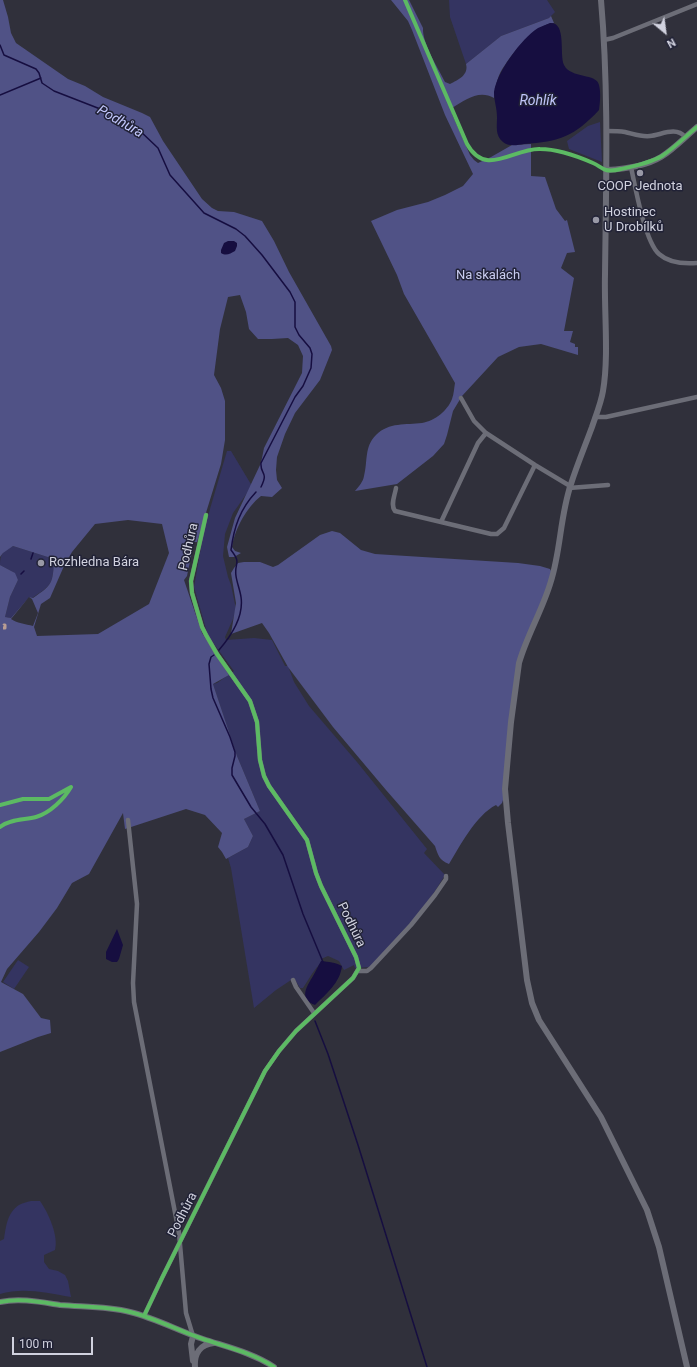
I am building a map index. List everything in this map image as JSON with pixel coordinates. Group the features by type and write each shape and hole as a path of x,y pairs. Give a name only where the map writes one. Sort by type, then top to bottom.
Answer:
{"main road":[{"path":"601,0 607,130 605,375 602,398 570,487 552,580 541,609 522,650 519,663 505,789 527,980 532,1003 539,1020 602,1117 647,1210 659,1247 687,1367"},
{"path":"607,170 631,167 652,161 662,156 697,127"},
{"path":"0,1302 23,1300 65,1305 113,1308 144,1316 193,1336 255,1357 274,1367"},
{"path":"193,1336 191,1346 195,1367"},
{"path":"195,1367 195,1358 200,1349 208,1344 215,1343"}],"street":[{"path":"604,40 613,38 697,4"},
{"path":"607,130 623,131 643,136 678,132 685,137"},
{"path":"631,167 646,226 656,251 664,258 675,262 697,263"},
{"path":"595,417 606,417 697,397"},
{"path":"461,398 474,422 486,433 570,487 608,485"},
{"path":"441,522 478,443 486,433"},
{"path":"396,488 393,504 393,509 395,511 491,534 500,533 504,528 534,465"},
{"name":"Podhůra","path":"144,1316 265,1071 287,1040 314,1013 354,978 358,971 359,964 321,886 307,840 266,782 260,760 257,722 250,702 206,636 202,627 192,593 191,581 206,515"},
{"name":"Podhůra","path":"128,820 137,904 133,983 134,1002 180,1242 186,1313 193,1336"},
{"path":"358,971 367,971 371,968 399,939 435,895 446,879 446,876"},
{"path":"293,980 296,987 314,1013"}],"shaded area":[{"path":"449,0 547,0 555,12 549,18 501,36 466,64 450,17"},
{"path":"600,122 602,162 569,149 567,141 588,126"},
{"path":"227,451 231,451 252,486 233,513 225,534 223,556 236,609 225,637 226,640 254,638 272,640 285,666 288,666 294,682 309,706 357,762 427,849 424,853 445,875 429,900 410,924 370,967 355,968 354,965 344,970 339,961 328,956 321,959 322,962 303,988 300,988 294,978 254,1008 231,868 228,858 248,847 253,836 244,819 260,811 237,756 213,684 217,683 234,671 208,636 194,587 203,536"},
{"path":"13,546 54,559 53,574 50,583 39,594 32,598 29,597 11,618 5,617 10,597 18,580 13,572 0,565 3,553"},
{"path":"18,960 29,967 14,989 3,982"},
{"path":"31,1201 40,1201 46,1211 54,1231 56,1244 55,1250 44,1255 44,1262 49,1269 58,1271 65,1275 68,1281 71,1297 44,1292 26,1291 0,1294 0,1241 4,1239 8,1220 15,1208 20,1204"}],"green space":[{"path":"0,0 3,0 11,33 16,43 68,79 85,86 103,97 150,117 163,141 202,199 212,208 218,211 234,212 262,221 332,350 320,380 295,413 285,434 277,457 276,470 277,480 282,488 272,497 261,496 246,512 239,525 232,547 235,551 241,553 234,557 229,557 227,547 235,518 261,463 264,448 302,373 303,356 298,345 288,338 258,339 249,329 246,312 240,295 228,297 220,329 214,375 221,388 225,401 225,440 221,464 197,542 194,542 187,576 184,580 202,633 229,675 213,684 237,756 260,811 244,819 253,836 248,847 226,859 218,847 222,833 205,815 186,809 125,829 123,813 89,874 72,883 57,908 39,932 7,969 1,982 23,994 41,1018 50,1020 51,1033 0,1052 0,565 15,573 18,580 10,597 5,617 11,618 29,597 33,598 48,587 52,579 54,559 13,546 0,557","holes":["128,520 162,524 169,553 149,604 98,634 37,636 34,627 41,604 50,598 72,552 95,524","29,597 32,599 38,613 33,626 11,619"]},
{"name":"Na skalách","path":"391,0 409,0 423,28 425,41 431,55 445,82 450,84 464,74 467,68 466,64 501,36 551,16 554,23 540,28 533,33 509,59 499,76 494,98 483,95 472,97 452,108 452,114 470,155 478,163 512,145 531,144 531,176 545,177 556,209 565,221 567,220 575,252 567,253 561,268 574,278 564,331 573,331 570,342 575,344 575,347 578,347 578,355 541,344 519,347 498,357 462,396 453,411 444,444 433,456 397,484 355,491 361,484 368,449 376,435 392,426 422,423 432,420 444,411 450,403 455,383 404,294 397,275 371,221 397,210 428,202 445,195 463,186 473,174 445,115 408,21"},
{"path":"332,531 340,533 361,550 375,554 518,563 540,566 550,569 552,573 518,669 504,797 502,803 498,807 496,805 489,810 475,823 449,864 441,859 435,846 333,727 288,667 262,623 231,634 236,603 231,573 238,563 260,562 273,567 320,535"}],"water":[{"name":"Rohlík","path":"550,23 555,24 561,33 563,60 567,69 597,81 600,91 599,110 582,126 566,136 547,142 516,145 505,144 500,140 498,134 497,114 494,98 496,84 505,66 524,40 538,28"},
{"path":"234,241 237,243 237,246 235,251 228,254 223,254 221,253 221,250 224,243"},
{"path":"117,929 123,945 119,959 117,962 112,962 106,959 106,952"},
{"path":"321,961 342,966 341,972 335,983 315,1005 307,999 305,992"}],"waterway":[{"name":"Podhůra","path":"0,45 4,55 36,69 42,83 54,91 108,112 122,123 139,130 158,148 170,175 204,213 236,229 245,236 262,255 290,292 295,302 295,327 299,335 310,348 312,354 311,368 303,386 295,397 261,463 264,476 261,487"},
{"path":"0,95 41,78"},
{"name":"Podhůra","path":"219,650 232,632 241,612 241,597 236,579 237,561 231,550 236,526 242,512 250,498 256,492"},
{"path":"31,559 33,553"},
{"path":"21,574 24,571"},
{"name":"Podhůra","path":"214,655 211,657 209,664 211,689 213,698 235,752 232,775 251,807 265,824 283,855 303,914 323,962"},
{"name":"Podhůra","path":"315,1021 328,1054 358,1145 427,1367"}],"marked path":[{"path":"4,625 5,625 5,628 3,628 4,625"}],"cycle path":[{"path":"405,0 467,144 474,154 483,159 500,159 530,150 547,149 574,155 606,170 616,170 652,161 662,156 697,127"},
{"path":"144,1316 265,1071 296,1031 353,978 359,968 356,957 321,886 307,840 269,786 264,776 260,760 257,722 250,701 217,654 202,627 192,593 191,581 206,515"},
{"path":"0,805 23,799 49,799 71,787 61,801 41,815 8,822 0,827"},
{"path":"0,1302 15,1300 30,1301 130,1312 249,1354 274,1367"}],"place":[{"name":"COOP Jednota","path":"640,173"},
{"name":"Hostinec U Drobílků","path":"596,220"},
{"name":"Rozhledna Bára","path":"41,563"}]}
